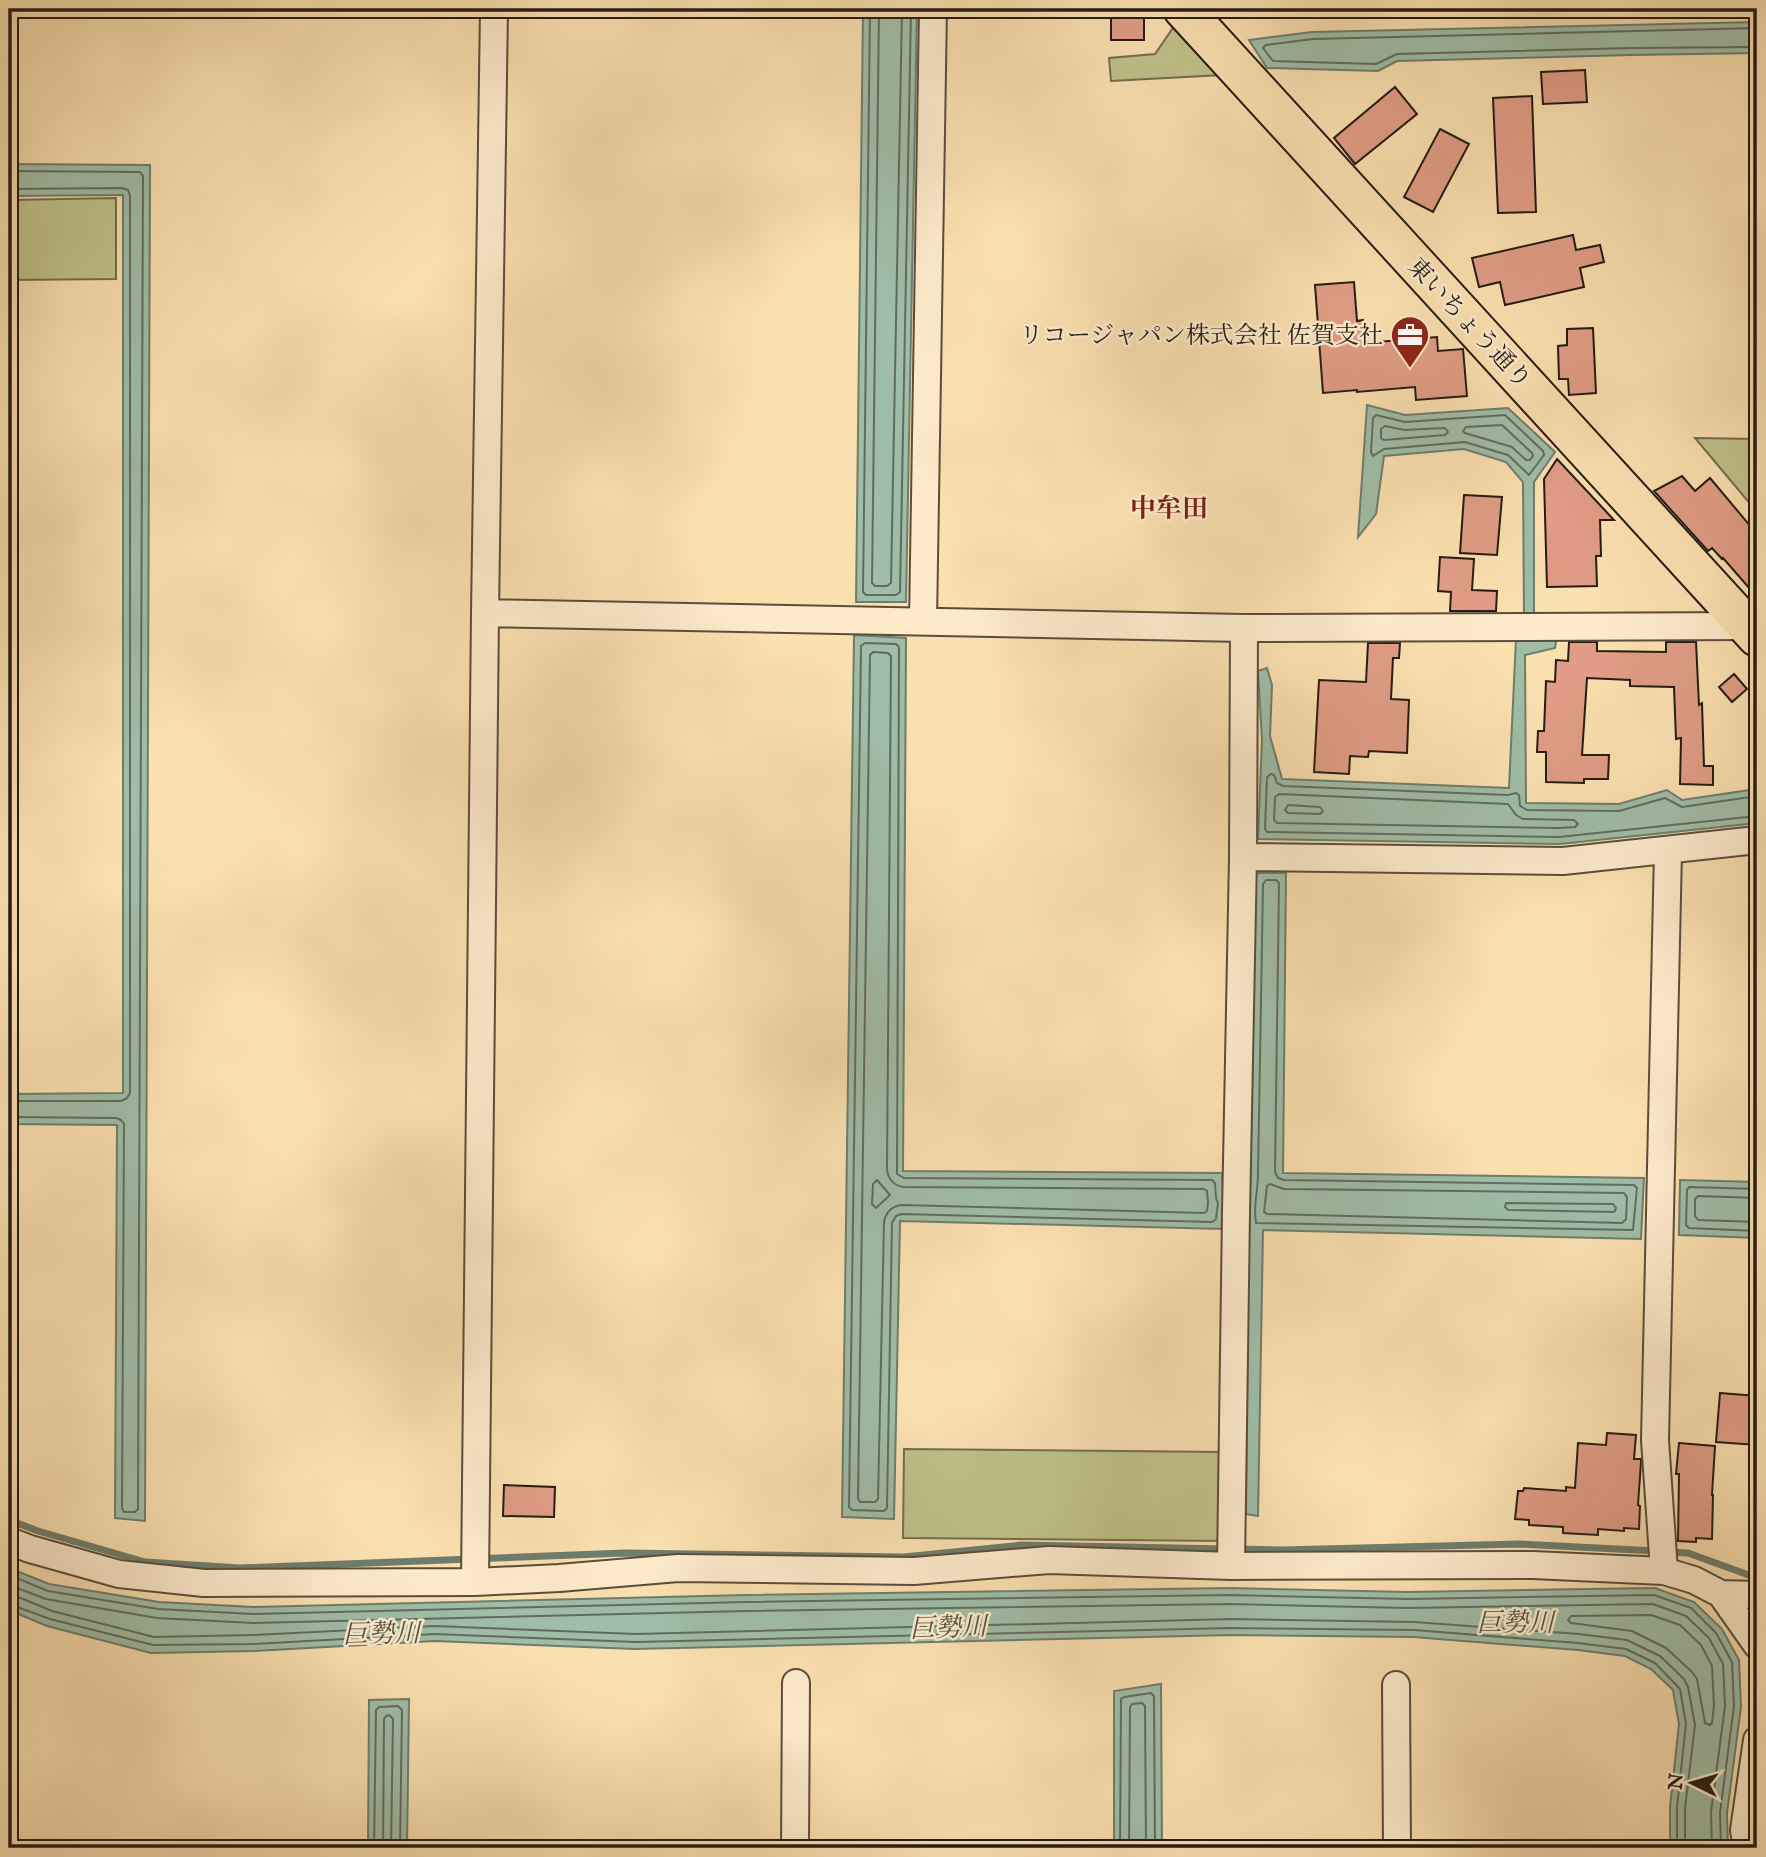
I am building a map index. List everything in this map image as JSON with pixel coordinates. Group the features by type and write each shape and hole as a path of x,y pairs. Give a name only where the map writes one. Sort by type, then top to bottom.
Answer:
{"main road":[{"name":"東いちょう通り","path":"1182,9 1752,632"}],"street":[{"path":"475,1582 494,9"},
{"path":"923,621 933,9"},
{"path":"485,613 1244,628 1752,632"},
{"path":"1231,1554 1243,857 1244,628"},
{"path":"1243,857 1563,861 1757,841"},
{"path":"1663,1558 1655,1440 1668,851"},
{"path":"9,1541 119,1574 204,1583 475,1582 678,1569 914,1571 1049,1560 1231,1554 1533,1565 1663,1558 1693,1580 1721,1594 1757,1595"},
{"path":"1721,1594 1757,1645"},
{"path":"795,1848 796,1683"},
{"path":"1396,1685 1397,1848"},
{"path":"1747,1848 1744,1829 1757,1740"}],"green space":[{"path":"1177,22 1222,75 1111,81 1109,58 1155,54"},
{"path":"116,198 116,279 9,280 9,200"},
{"path":"1695,438 1757,439 1757,512"},
{"path":"904,1449 1225,1452 1223,1541 903,1538"}],"water":[{"path":"863,9 917,9 906,602 856,602"},
{"path":"1757,22 1757,53 1397,61 1378,71 1267,68 1249,40 1312,32"},
{"path":"9,164 150,165 145,1521 115,1518 117,1125 9,1124 9,1094 123,1093 123,195 9,196"},
{"path":"1367,405 1405,415 1508,408 1555,452 1534,482 1534,617 1524,616 1523,482 1506,462 1464,449 1384,456 1376,514 1358,537"},
{"path":"854,635 906,638 903,1171 1222,1173 1223,1198 1250,1197 1256,873 1286,873 1283,1173 1644,1178 1641,1239 1263,1230 1258,1516 1246,1514 1248,1229 1223,1208 1223,1229 900,1221 894,1519 842,1517"},
{"path":"1557,637 1555,648 1525,655 1526,803 1619,804 1667,790 1682,800 1757,789 1757,823 1560,844 1258,839 1262,740 1258,671 1267,668 1272,685 1270,736 1282,779 1509,788 1516,639"},
{"path":"1680,1180 1757,1182 1757,1238 1679,1235"},
{"name":"巨勢川","path":"9,1568 49,1584 159,1602 253,1607 746,1595 1231,1588 1408,1592 1655,1588 1694,1602 1722,1629 1739,1660 1741,1707 1727,1813 1728,1848 1670,1848 1670,1807 1679,1724 1673,1690 1651,1669 1625,1656 1413,1637 1231,1635 635,1649 435,1641 253,1651 151,1653 47,1626 9,1610"},
{"path":"1161,1684 1162,1848 1114,1848 1114,1691"},
{"path":"409,1699 407,1848 368,1848 369,1700"}],"building":[{"path":"1111,9 1144,9 1144,40 1111,40"},
{"path":"1585,70 1587,102 1543,104 1541,72"},
{"path":"1395,87 1417,114 1355,164 1334,138"},
{"path":"1532,96 1536,212 1498,213 1493,98"},
{"path":"1440,129 1469,144 1433,212 1404,197"},
{"path":"1573,235 1576,250 1600,245 1604,262 1580,268 1584,287 1505,305 1500,282 1479,287 1472,258"},
{"path":"1354,282 1357,321 1363,320 1365,343 1437,337 1438,351 1463,349 1467,396 1416,400 1415,387 1323,393 1315,285"},
{"path":"1593,328 1596,393 1569,395 1568,379 1559,379 1558,346 1567,345 1567,329"},
{"path":"1557,459 1614,520 1600,520 1601,556 1596,556 1597,586 1547,587 1544,479"},
{"path":"1682,476 1695,491 1710,478 1757,534 1757,597 1723,558 1712,548 1708,551 1654,491"},
{"path":"1464,495 1502,497 1497,555 1460,553"},
{"path":"1440,557 1474,559 1472,590 1497,591 1496,611 1450,611 1451,592 1438,591"},
{"path":"1569,642 1597,642 1597,651 1666,652 1666,642 1696,642 1704,766 1713,766 1713,785 1680,784 1681,738 1676,739 1674,687 1630,686 1630,680 1587,678 1582,755 1609,755 1608,779 1584,779 1584,783 1546,782 1546,752 1537,752 1538,731 1544,731 1546,681 1555,682 1556,660 1568,661"},
{"path":"1368,643 1400,643 1399,658 1393,658 1391,699 1409,700 1407,753 1369,751 1368,757 1350,756 1349,774 1314,772 1319,680 1366,682"},
{"path":"1734,674 1747,689 1732,702 1719,687"},
{"path":"1720,1393 1757,1396 1757,1445 1716,1442"},
{"path":"1607,1433 1636,1435 1634,1459 1641,1459 1639,1529 1598,1529 1598,1535 1563,1533 1563,1527 1529,1525 1529,1520 1515,1519 1518,1491 1523,1491 1524,1488 1566,1491 1566,1487 1575,1488 1578,1443 1606,1445"},
{"path":"1679,1443 1715,1446 1712,1539 1678,1541 1679,1474 1676,1474"},
{"path":"504,1485 555,1487 554,1517 503,1516"}],"waterway":[{"path":"9,1520 145,1562 240,1568 625,1553 904,1557 1022,1545 1226,1549"},
{"path":"1238,1549 1519,1544 1656,1551"},
{"path":"1668,1552 1688,1553 1757,1578"}],"place":[{"name":"リコージャパン株式会社 佐賀支社","path":"1410,369"}],"district":[{"name":"中牟田","path":"1169,508"}]}
